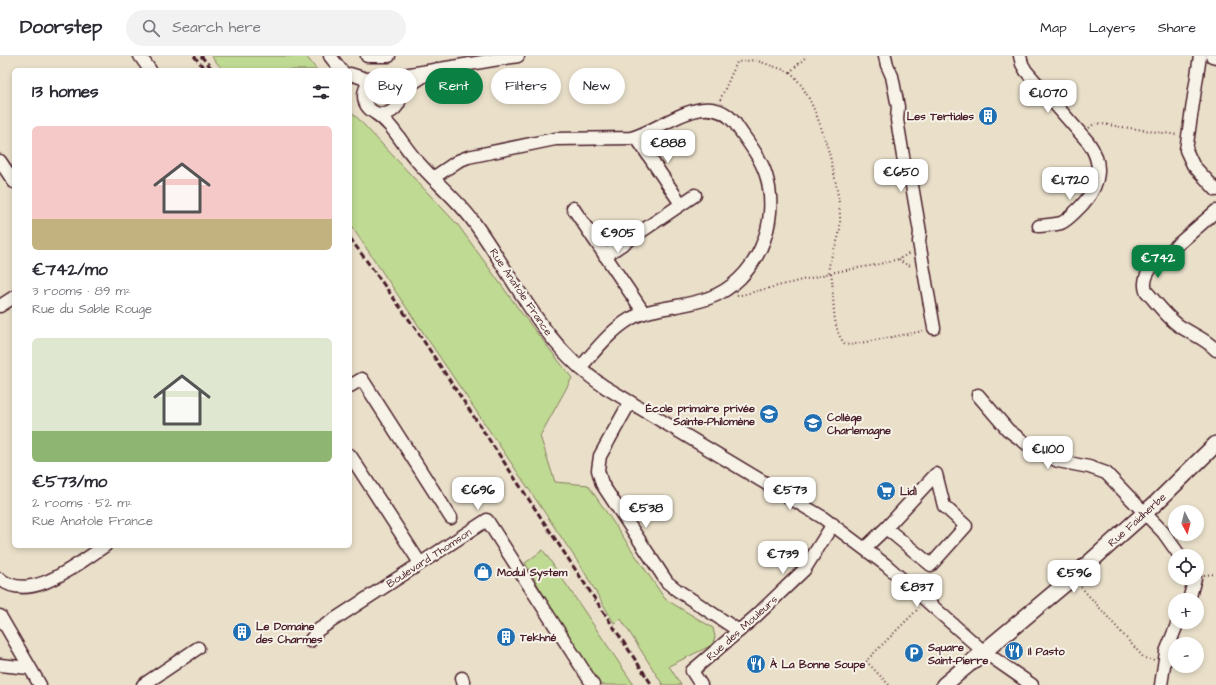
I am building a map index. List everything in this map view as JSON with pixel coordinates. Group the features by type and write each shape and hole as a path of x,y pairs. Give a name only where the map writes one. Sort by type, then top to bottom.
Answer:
{"main road":[{"name":"Rue Faidherbe","path":"944,685 983,651 1030,614 1145,512 1216,444"}],"street":[{"path":"140,56 149,68"},
{"path":"330,56 340,68"},
{"path":"367,56 389,56"},
{"path":"445,68 518,56"},
{"path":"885,56 892,76 898,107 897,120 904,162 910,174 920,232 920,247 934,328"},
{"path":"1020,56 1026,71 1081,133 1091,146 1096,158 1098,176 1094,192 1086,202 1065,221 1054,225 1039,226"},
{"path":"1200,56 1186,150 1193,165 1216,190"},
{"path":"1212,56 1216,57"},
{"path":"352,75 364,78"},
{"path":"352,82 360,91 364,100"},
{"path":"366,104 368,108 375,113 384,114 390,113 397,104"},
{"name":"Rue Anatole France","path":"399,104 398,124 408,150"},
{"path":"433,178 458,161 468,157 550,139 636,137 691,111 700,109 716,110 726,114 735,123 758,158 766,176 770,207 762,245 752,264 742,276 727,289 702,300 644,313 618,328 580,368"},
{"name":"Rue Anatole France","path":"375,113 387,122 408,150 473,221 542,326 560,348 580,368 599,384 833,524 865,548 983,651 1032,685"},
{"path":"636,137 681,204"},
{"path":"0,161 12,179"},
{"path":"605,256 695,195"},
{"path":"573,208 644,313"},
{"path":"1216,211 1151,268 1147,274 1144,285 1146,291 1172,320 1182,328 1208,341 1216,350"},
{"path":"0,306 12,298"},
{"path":"352,385 362,379 451,518"},
{"path":"978,395 999,421 1021,441 1047,457 1058,461 1090,467 1106,473 1145,512 1168,538"},
{"path":"630,402 598,460 598,470 602,484 667,582 739,631"},
{"path":"352,458 420,563"},
{"path":"865,548 886,528 936,474 944,506 966,526 931,565 886,528"},
{"name":"Boulevard Thomson","path":"310,641 318,630 487,520 593,685"},
{"name":"Rue des Mouleurs","path":"701,685 692,671 739,631 804,570 833,524"},
{"path":"1171,541 1180,549"},
{"path":"0,579 7,585 25,589 44,584 102,548"},
{"path":"0,616 40,685"},
{"path":"1161,685 1164,661 1175,629"},
{"path":"144,685 198,648"},
{"path":"0,665 29,668"}],"path":[{"path":"790,72 807,56"},
{"path":"716,110 737,62 755,60 790,72 811,106 831,157 840,224 837,245 828,266 834,287 833,313 844,344 850,345 934,328"},
{"path":"1081,133 1095,123 1187,136"},
{"path":"736,296 899,259 920,247"},
{"path":"1085,592 1144,658 1164,661"},
{"path":"889,685 866,661 926,600"}],"green space":[{"path":"211,56 306,56 315,68 221,68"},
{"path":"352,112 458,225 523,315 572,378 540,436 555,482 588,485 665,599 713,628 715,637 712,645 669,666 681,685 663,685 621,619 614,623 582,568 352,227"},
{"path":"543,550 634,685 599,685 580,657 525,563"}],"railway":[{"path":"194,56 203,67"},
{"path":"201,56 211,68"},
{"path":"352,241 413,325 652,685"}],"place":[{"name":"Les Tertiales","path":"988,116"},
{"name":"École primaire privée Sainte-Philomène","path":"769,414"},
{"name":"Collège Charlemagne","path":"813,423"},
{"name":"Lidl","path":"886,491"},
{"name":"Modul System","path":"483,572"},
{"name":"Le Domaine des Charmes","path":"242,632"},
{"name":"Tekhné","path":"506,637"},
{"name":"Il Pasto","path":"1014,651"},
{"name":"Square Saint-Pierre","path":"914,653"},
{"name":"À La Bonne Soupe","path":"756,664"}]}
